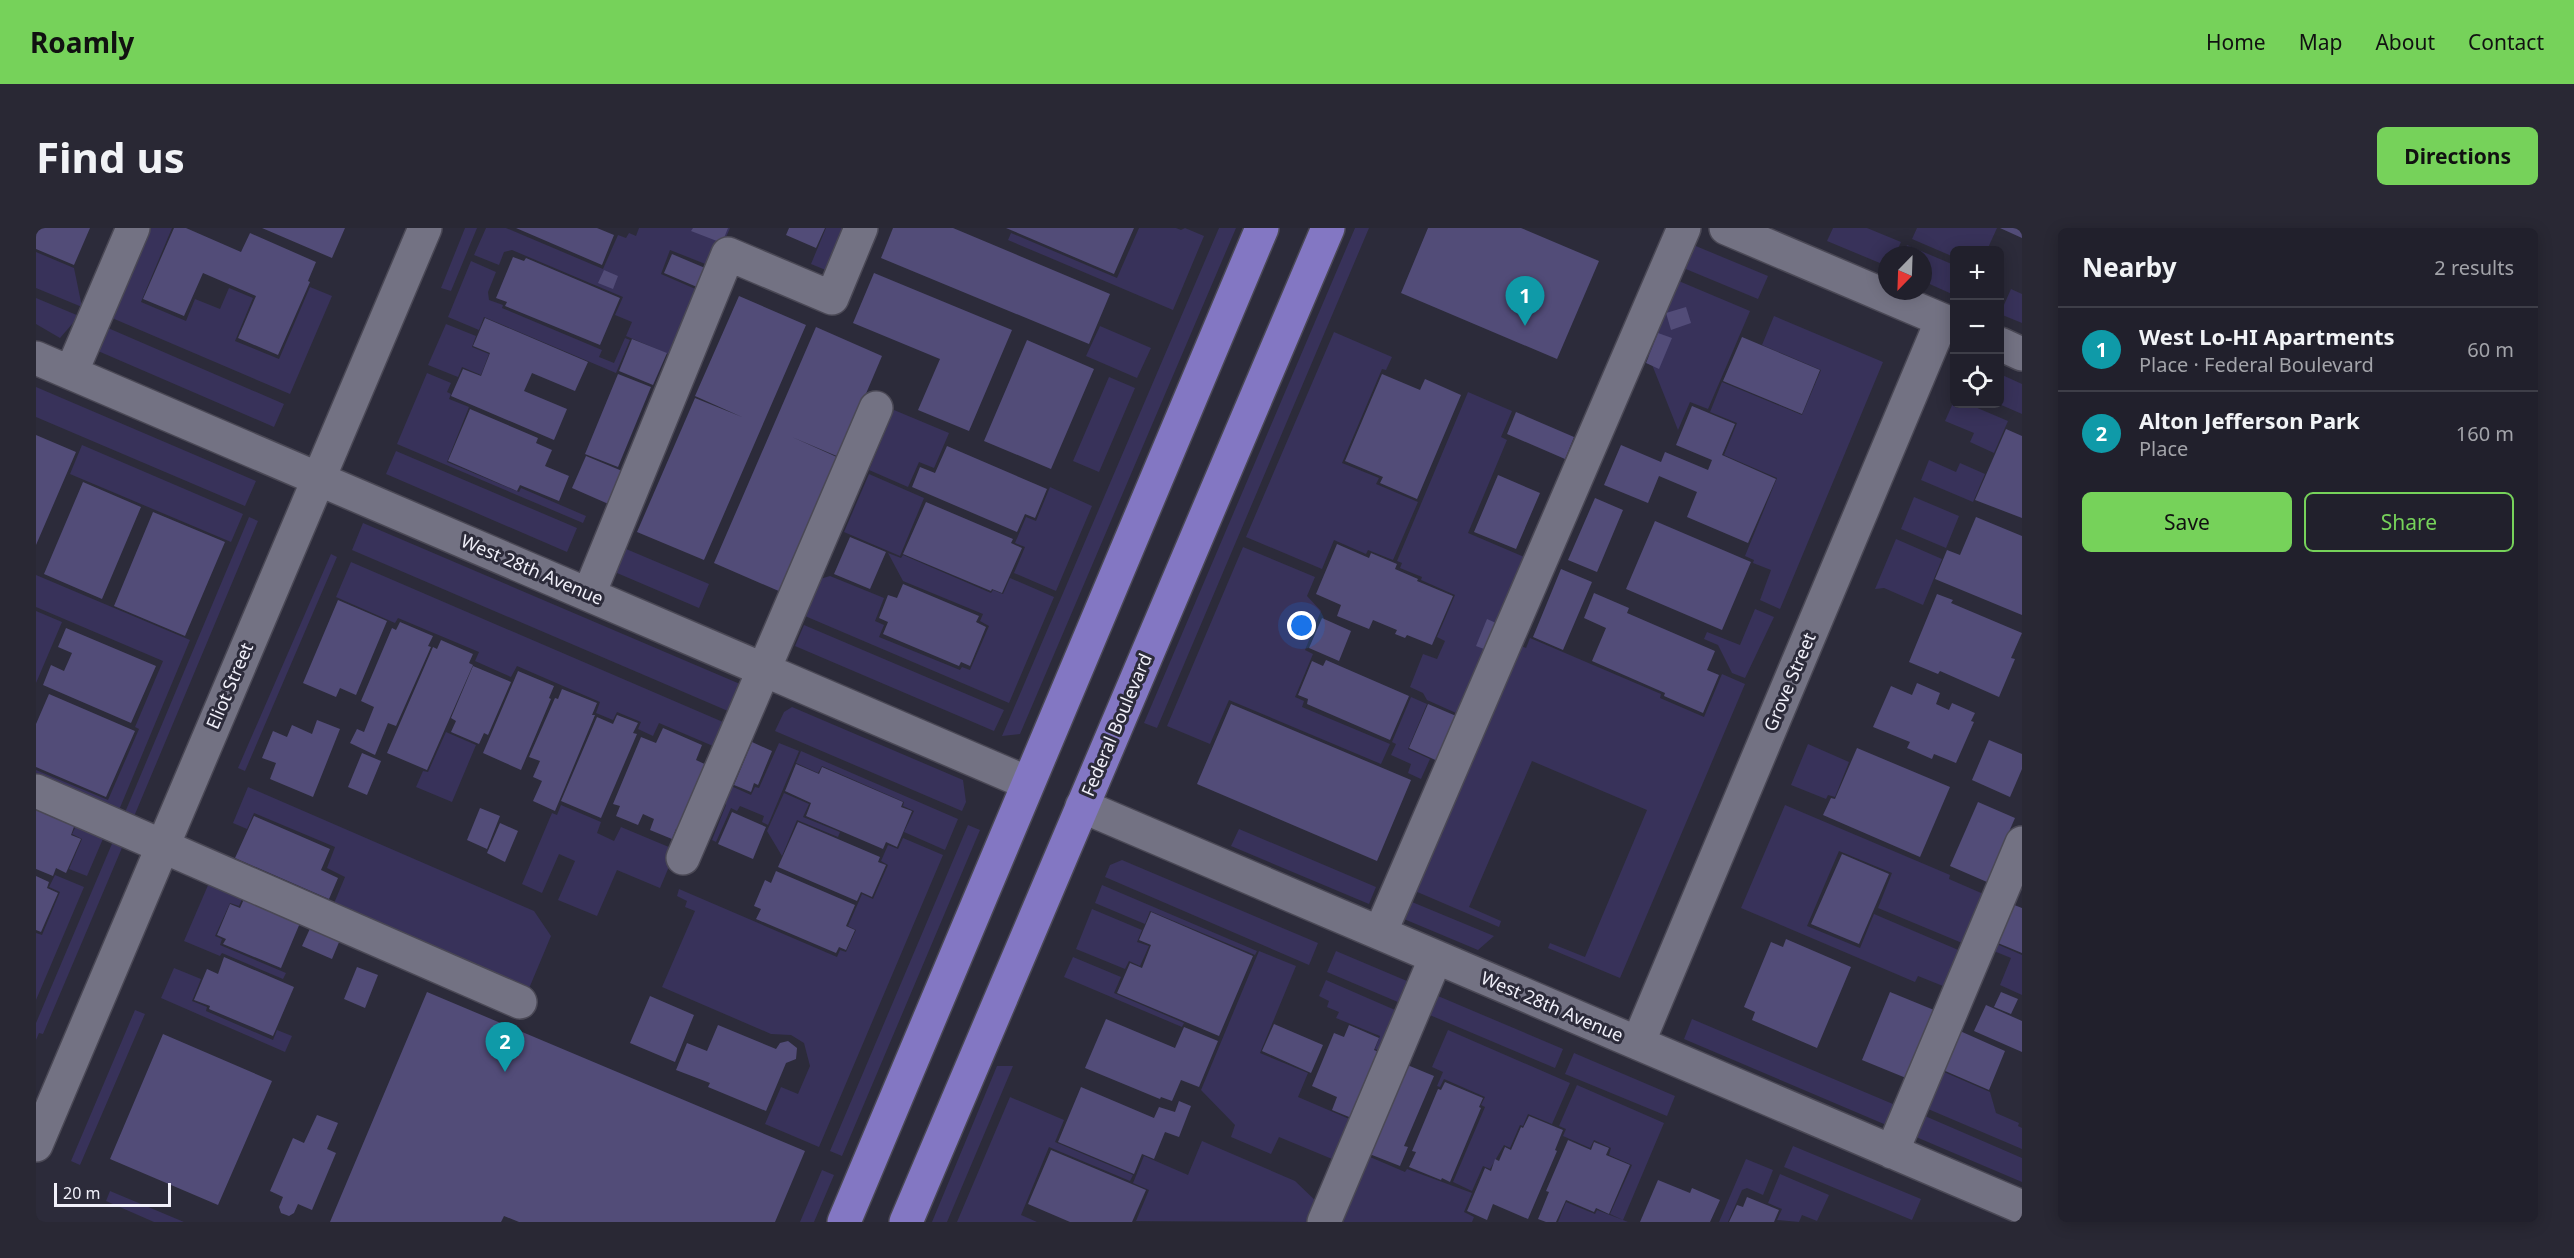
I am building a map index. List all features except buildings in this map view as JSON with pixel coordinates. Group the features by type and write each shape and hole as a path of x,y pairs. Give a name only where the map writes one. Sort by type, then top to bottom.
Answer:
{"main road":[{"path":"844,1222 1262,228"},
{"name":"Federal Boulevard","path":"906,1222 1328,228"}],"street":[{"path":"71,373 133,228"},
{"name":"Eliot Street","path":"36,1145 425,228"},
{"path":"589,594 728,254 832,298 861,228"},
{"path":"1380,933 1683,228"},
{"path":"1737,230 1948,322"},
{"name":"Grove Street","path":"1638,1043 1948,322"},
{"path":"2004,346 2022,354"},
{"name":"West 28th Avenue","path":"36,358 1028,783"},
{"path":"684,858 876,408"},
{"path":"36,791 520,1002"},
{"name":"West 28th Avenue","path":"1082,806 2022,1208"},
{"path":"1892,1152 2022,843"},
{"path":"1324,1222 1436,957"}],"shaded area":[{"path":"150,228 172,228 141,302 186,321 195,299 220,309 229,288 253,298 235,341 279,359 310,287 332,296 290,394 112,318"},
{"path":"465,228 477,228 451,291 441,288"},
{"path":"486,228 506,228 603,269 618,235 626,238 629,233 636,236 639,228 730,228 713,267 670,250 661,274 700,291 673,356 626,336 632,322 615,315 623,297 512,250 504,252 499,265 474,255"},
{"path":"826,228 852,228 833,273 811,264"},
{"path":"1139,228 1181,230 1185,228 1204,236 1173,310 1008,240 1011,233 1117,278"},
{"path":"1219,228 1236,228 1020,734 1002,736"},
{"path":"1355,228 1369,228 1157,728 1144,723"},
{"path":"1833,228 1867,228 1901,242 1899,246 1878,246 1878,262 1827,241"},
{"path":"1917,228 1997,228 1989,246 1950,246 1950,255 1912,239"},
{"path":"1691,244 1768,276 1758,299 1681,267"},
{"path":"36,252 74,268 82,307 36,288"},
{"path":"1932,256 1950,263 1950,293 1932,285"},
{"path":"471,261 496,272 488,292 489,300 503,305 502,308 602,350 599,357 614,363 625,338 630,340 616,373 484,317 479,330 448,317"},
{"path":"1674,279 1750,311 1708,409 1690,402 1678,430 1645,347"},
{"path":"2011,289 2022,294 2022,323 2004,316 2004,305"},
{"path":"36,298 79,316 60,338 36,324"},
{"path":"1774,316 1883,362 1780,609 1760,600 1771,570 1753,563 1754,560 1745,556 1777,478 1724,455 1737,423 1710,412 1722,382 1802,415 1821,370 1762,345"},
{"path":"446,324 476,336 472,347 489,354 481,375 462,367 458,377 428,365"},
{"path":"1100,326 1151,348 1137,378 1086,356"},
{"path":"108,328 284,404 274,427 98,351"},
{"path":"1334,332 1392,357 1386,370 1382,369 1342,463 1379,478 1376,484 1418,502 1393,560 1368,550 1366,554 1334,540 1322,569 1246,537"},
{"path":"427,373 451,383 447,392 451,394 449,399 469,407 447,462 519,492 521,488 586,516 583,523 397,444"},
{"path":"2004,376 2022,384 2022,414 2004,406"},
{"path":"1109,377 1135,388 1099,472 1073,461"},
{"path":"36,387 256,481 245,506 36,417"},
{"path":"1468,392 1512,411 1501,437 1507,440 1468,533 1531,560 1465,717 1427,700 1423,693 1410,687 1423,654 1437,659 1445,641 1437,637 1455,595 1400,568 1402,563 1397,561"},
{"path":"1951,408 1977,408 2008,421 1994,453 1970,442 1974,433 1945,421"},
{"path":"894,410 949,433 934,468 919,462 908,487 869,470"},
{"path":"82,445 243,514 231,542 70,474"},
{"path":"396,451 577,528 567,552 386,474"},
{"path":"1929,460 1956,472 1960,463 1985,474 1973,502 1921,480"},
{"path":"869,474 924,498 900,556 844,532"},
{"path":"1050,487 1092,506 1056,591 1014,573 1025,547 1015,543 1026,517 1036,521"},
{"path":"1914,497 1959,516 1946,548 1901,529"},
{"path":"249,517 258,521 130,826 121,822"},
{"path":"363,523 747,687 735,714 352,550"},
{"path":"1896,539 1942,559 1923,605 1884,588 1875,589"},
{"path":"619,546 709,584 699,608 617,573"},
{"path":"1243,547 1315,577 1307,596 1321,611 1305,650 1313,654 1295,697 1304,701 1302,707 1390,744 1381,764 1229,700 1210,744 1167,726"},
{"path":"888,553 901,558 903,555 991,593 993,590 1003,594 1010,578 1054,597 1009,703 805,616 820,579 830,576 884,598 875,621 884,625 879,637 960,670 962,667 970,670 989,626 980,621 983,614 903,581"},
{"path":"331,554 337,557 245,771 238,768"},
{"path":"351,562 723,722 713,746 659,723 653,736 638,729 641,722 617,712 613,720 596,713 600,702 517,666 511,677 475,661 479,652 398,618 395,623 336,597"},
{"path":"36,575 190,640 119,810 36,775 36,770 108,800 139,729 135,727 163,661 36,607"},
{"path":"1755,609 1774,617 1745,678 1732,673 1718,645 1704,639 1707,632 1740,645"},
{"path":"36,611 62,622 36,683"},
{"path":"804,625 1004,710 994,731 795,646"},
{"path":"1530,638 1661,694 1660,698 1704,717 1722,674 1745,684 1620,978 1548,948 1550,943 1585,957 1647,810 1532,761 1469,907 1501,921 1499,927 1415,891 1519,645 1526,648"},
{"path":"1411,697 1427,704 1408,749 1430,759 1421,779 1408,773 1411,764 1391,755 1396,744 1392,742"},
{"path":"792,707 963,780 966,802 962,811 775,731 784,712"},
{"path":"446,732 476,745 452,802 416,787 423,771 428,772"},
{"path":"779,743 799,751 768,825 762,822 764,816 740,806 737,811 731,808 716,842 712,840 726,805 722,793 731,786 751,795 755,787 759,788"},
{"path":"1808,744 1849,762 1835,797 1828,795 1826,799 1791,785"},
{"path":"801,751 958,819 945,850 904,832 914,811 903,806 904,802 822,766 818,773 796,763"},
{"path":"248,787 534,911 551,936 525,998 330,913 345,877 327,868 335,847 254,813 247,829 233,823"},
{"path":"784,793 809,804 803,817 840,832 838,837 797,820 782,856 767,831"},
{"path":"561,805 601,822 597,833 614,841 621,827 676,850 660,888 617,870 597,916 558,900 575,861 559,854 542,893 522,884 552,813 557,815"},
{"path":"1785,805 1950,875 1949,879 1988,896 1967,945 1878,908 1892,873 1839,851 1807,926 1860,948 1874,914 1963,952 1948,988 1918,976 1915,982 1741,908"},
{"path":"77,824 108,827 87,876 69,869 82,839 72,834"},
{"path":"968,825 980,830 842,1156 830,1151"},
{"path":"1239,829 1376,887 1369,904 1231,846"},
{"path":"903,838 943,855 819,1147 765,1124 781,1087 798,1094 810,1066 804,1043 791,1035 771,1034 662,987 695,911 685,907 687,901 677,896 679,889 837,957 840,950 846,952 856,930 848,926 862,894 873,899 888,865 881,861 888,845 898,849"},
{"path":"114,839 124,843 43,1034 39,1033 36,1040 36,1023"},
{"path":"1122,860 1318,943 1309,965 1105,877 1110,865"},
{"path":"55,875 84,887 36,1000 36,933 42,935 60,892 49,887"},
{"path":"212,876 246,890 239,906 230,903 215,936 222,939 220,945 286,973 283,979 222,953 220,956 184,941"},
{"path":"1102,885 1257,951 1255,955 1150,911 1145,924 1095,903"},
{"path":"1412,902 1494,936 1478,950 1404,919"},
{"path":"1092,909 1142,930 1137,942 1149,946 1140,966 1129,961 1125,969 1076,949"},
{"path":"1992,942 2022,955 2022,995 2000,985 2011,958 1989,949"},
{"path":"1259,951 1296,966 1260,1053 1308,1073 1298,1097 1354,1121 1337,1161 1279,1137 1271,1154 1231,1137 1235,1125 1201,1090"},
{"path":"1336,951 1414,984 1405,1005 1327,972"},
{"path":"1073,957 1121,977 1114,993 1184,1023 1182,1027 1064,977"},
{"path":"174,968 201,979 192,1001 207,1007 206,1011 273,1040 277,1030 292,1036 285,1052 161,998"},
{"path":"1326,980 1402,1013 1385,1053 1375,1049 1380,1036 1336,1018 1339,1012 1327,1007 1329,1001 1319,996"},
{"path":"1438,996 1563,1049 1555,1068 1425,1013 1429,1003"},
{"path":"135,1010 145,1014 80,1165 71,1161"},
{"path":"1692,1019 1900,1107 1891,1127 1684,1039"},
{"path":"1448,1030 1570,1083 1552,1124 1528,1114 1523,1126 1520,1125 1510,1148 1504,1145 1490,1169 1483,1166 1472,1191 1453,1182 1485,1107 1481,1105 1485,1097 1444,1079 1440,1087 1437,1086 1443,1072 1432,1067"},
{"path":"1574,1053 1675,1096 1667,1116 1565,1074"},
{"path":"997,1066 1013,1066 947,1222 932,1222"},
{"path":"1937,1069 1990,1092 1996,1113 2019,1123 2018,1126 2022,1128 2022,1149 1921,1106"},
{"path":"1577,1085 1664,1123 1623,1220 1610,1214 1632,1165 1609,1155 1611,1148 1594,1140 1590,1148 1563,1136 1566,1129 1559,1126"},
{"path":"1010,1097 1064,1120 1055,1142 1133,1175 1130,1181 1049,1147 1021,1215 1037,1222 957,1222"},
{"path":"1918,1113 2022,1158 2022,1182 1909,1134"},
{"path":"1202,1141 1295,1181 1320,1205 1312,1222 1136,1221 1149,1190 1133,1183 1144,1156 1188,1175"},
{"path":"1793,1146 1921,1199 1912,1220 1784,1167"},
{"path":"1363,1154 1405,1172 1407,1169 1472,1193 1464,1212 1474,1217 1472,1222 1333,1222"},
{"path":"1746,1159 1773,1170 1763,1195 1747,1188 1742,1190 1728,1222 1719,1222"},
{"path":"822,1170 834,1175 814,1222 800,1222"},
{"path":"1780,1174 1829,1195 1817,1221 1802,1215 1799,1222 1777,1220 1782,1209 1768,1203"},
{"path":"110,1191 184,1222 154,1222 106,1201"},
{"path":"1566,1202 1595,1214 1597,1210 1628,1222 1558,1222"}],"place":[{"name":"West Lo-HI Apartments","path":"1525,326"},
{"name":"Alton Jefferson Park","path":"505,1072"}]}
